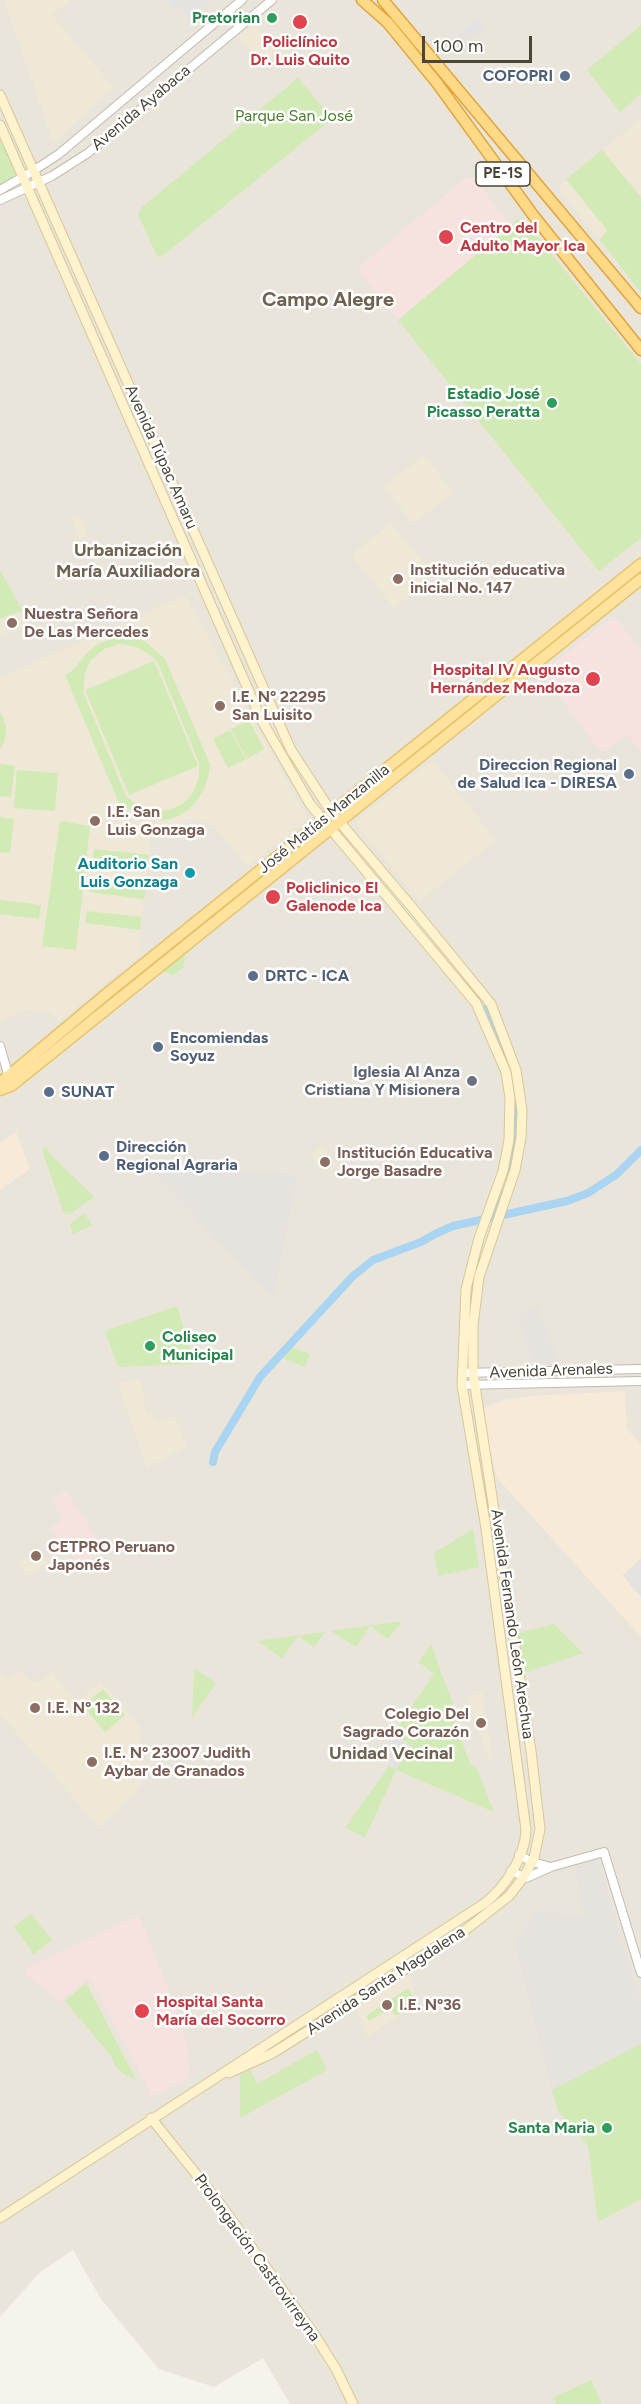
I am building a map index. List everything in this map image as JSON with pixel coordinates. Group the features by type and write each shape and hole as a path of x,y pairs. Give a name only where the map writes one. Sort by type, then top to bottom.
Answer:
{"highway":[{"name":"PE-1S","path":"362,0 388,23 437,83 533,215 641,350"},
{"name":"PE-1S","path":"383,0 641,308"}],"main road":[{"name":"Avenida Túpac Amaru","path":"0,95 287,741 327,816"},
{"name":"Avenida Túpac Amaru","path":"0,124 262,721 301,793 327,816"},
{"name":"José Matías Manzanilla","path":"3,1081 327,816 641,564"},
{"name":"José Matías Manzanilla","path":"3,1081 340,822 641,579"},
{"path":"327,816 340,822 491,1004 516,1070 522,1110 521,1138 515,1170 479,1277 473,1326 473,1373"},
{"path":"327,816 331,829 476,1003 506,1072 510,1098 509,1140 503,1171 479,1238 466,1289 462,1373"},
{"name":"Avenida Fernando León Arechua","path":"462,1373 512,1714 526,1830 524,1847 519,1855"},
{"name":"Avenida Fernando León Arechua","path":"473,1373 539,1817 539,1839 532,1862"},
{"name":"Avenida Santa Magdalena","path":"222,2076 245,2057 485,1903 502,1886 519,1855"},
{"name":"Avenida Santa Magdalena","path":"0,2218 151,2118 222,2076 273,2053 424,1959 494,1910 509,1896 532,1862"},
{"name":"Prolongación Castrovirreyna","path":"151,2118 221,2205 314,2334 336,2369 353,2404"}],"street":[{"name":"Avenida Ayabaca","path":"0,200 26,182 33,171 58,154 242,0"},
{"name":"Avenida Ayabaca","path":"0,190 38,181 61,171 88,153 272,0"},
{"path":"0,1046 3,1081"},
{"name":"Avenida Arenales","path":"462,1373 641,1369"},
{"name":"Avenida Arenales","path":"462,1385 641,1381"},
{"path":"511,1871 523,1878 604,1852 641,1973"},
{"path":"519,1855 532,1862 552,1867"}],"shaded area":[{"path":"0,0 641,0 641,2404 290,2404 263,2358 214,2387 159,2369 101,2299 73,2250 39,2273 0,2317"},
{"path":"4,0 71,0 52,15 114,88 53,143"},
{"path":"166,0 213,0 189,19 179,7 175,9"},
{"path":"479,18 486,27 465,43 459,34"},
{"path":"251,26 257,27 277,53 261,65 238,36"},
{"path":"641,118 641,293 560,191 560,185"},
{"name":"Centro del Adulto Mayor Ica","path":"467,177 474,179 511,225 398,320 361,274 360,266"},
{"path":"424,455 453,492 413,524 384,487"},
{"path":"80,514 88,535 79,539 71,518"},
{"path":"391,523 434,575 394,608 351,555"},
{"name":"I.E. San Luis Gonzaga","path":"183,596 187,598 307,818 306,821 247,867 214,826 194,819 151,838 139,946 143,953 60,1021 49,1013 27,1010 0,1022 0,678"},
{"name":"Nuestra Señora De Las Mercedes","path":"19,611 25,626 0,637 0,619"},
{"name":"Hospital IV Augusto Hernández Mendoza","path":"614,616 641,649 641,751 627,734 602,753 541,673"},
{"path":"432,760 496,840 419,902 355,822"},
{"path":"16,1132 30,1169 0,1190 0,1143"},
{"name":"Institución Educativa Jorge Basadre","path":"322,1146 340,1168 322,1171 310,1155"},
{"path":"162,1170 271,1173 297,1176 274,1295 269,1294 156,1175"},
{"path":"539,1307 559,1364 535,1365 518,1316"},
{"path":"140,1380 146,1397 142,1399 148,1415 154,1413 157,1422 175,1416 187,1446 147,1468 117,1382"},
{"path":"625,1391 627,1429 641,1444 641,1637 497,1478 478,1405 483,1408 504,1400 530,1396"},
{"path":"66,1491 105,1550 79,1566 64,1542 60,1544 50,1528 63,1519 51,1499"},
{"name":"CETPRO Peruano Japonés","path":"39,1549 48,1563 27,1576 17,1564"},
{"path":"641,1558 641,1597 622,1576"},
{"name":"I.E. Nº 23007 Judith Aybar de Granados","path":"22,1671 31,1682 40,1682 52,1671 76,1702 101,1681 139,1726 143,1779 133,1796 99,1828 0,1714 0,1672 6,1680"},
{"name":"Colegio Del Sagrado Corazón","path":"482,1692 492,1759 489,1760 466,1698"},
{"path":"394,1735 411,1746 395,1769 378,1757"},
{"path":"595,1858 598,1860 641,2004 641,2044 552,2090 515,1943 536,1911 584,1916 575,1865"},
{"name":"Hospital Santa María del Socorro","path":"138,1917 151,1944 180,2020 188,2049 189,2076 186,2080 152,2096 89,1977 60,2002 25,1974 27,1968"},
{"name":"I.E. Nº36","path":"410,1973 417,2003 367,2037 356,2008"}],"green space":[{"path":"641,25 641,94 620,112 587,70"},
{"name":"Parque San José","path":"298,78 328,114 328,122 161,257 157,256 138,214 141,208"},
{"path":"0,136 16,172 14,178 0,186"},
{"path":"602,150 641,197 641,293 600,240 607,230 566,179"},
{"name":"Estadio José Picasso Peratta","path":"521,217 641,364 641,538 599,571 398,320"},
{"path":"0,570 22,610 0,619"},
{"path":"117,636 145,641 165,659 210,764 201,794 192,806 181,815 168,820 154,820 139,816 125,806 121,808 65,675 91,649","holes":["119,644 139,649 157,661 199,763 194,791 186,801 176,807 151,810 138,805 126,796 83,692 85,673 91,660 104,649"]},
{"path":"154,661 198,766 129,795 85,690"},
{"path":"0,712 6,731 0,749"},
{"path":"249,720 264,749 247,759 231,729"},
{"path":"230,730 246,759 228,768 213,739"},
{"path":"0,764 15,766 11,797 0,796"},
{"path":"17,770 58,773 55,811 14,808"},
{"path":"0,817 14,819 10,853 0,852"},
{"path":"60,821 90,826 76,950 42,946"},
{"path":"94,849 149,855 148,867 93,861"},
{"path":"90,880 146,886 144,899 89,892"},
{"path":"0,900 41,905 39,919 0,914"},
{"path":"87,911 142,917 140,930 85,923"},
{"path":"185,952 184,967 172,975 162,971"},
{"path":"46,1147 50,1154 94,1197 70,1214 64,1213 42,1150"},
{"path":"84,1213 92,1225 73,1234 70,1224"},
{"name":"Coliseo Municipal","path":"177,1306 195,1364 118,1367 105,1331"},
{"path":"291,1347 310,1354 305,1367 284,1359"},
{"path":"473,1529 479,1567 438,1576 434,1553"},
{"path":"402,1621 388,1639 370,1626 356,1647 331,1631"},
{"path":"554,1624 583,1653 523,1673 517,1633"},
{"path":"325,1632 314,1647 298,1636 282,1658 257,1641"},
{"path":"431,1644 455,1711 453,1718 470,1764 477,1769 494,1812 396,1770 412,1746 394,1733 434,1674 419,1662"},
{"path":"194,1668 216,1683 192,1718"},
{"path":"103,1689 125,1715 105,1732 83,1706"},
{"path":"389,1766 396,1770 365,1837 345,1828"},
{"path":"31,1914 52,1940 34,1954 14,1927"},
{"path":"86,1983 136,2080 118,2069 112,2057 65,2001"},
{"path":"408,1988 417,2002 396,2016 390,2008 369,2021 366,2016"},
{"name":"Santa Maria","path":"641,2044 641,2199 598,2222 588,2146 558,2111 552,2090"},
{"path":"317,2050 327,2070 240,2118 240,2075 250,2070 257,2084"},
{"path":"591,2380 602,2404 556,2404 553,2398"}],"waterway":[{"path":"485,1009 501,1051"},
{"path":"508,1168 515,1118 510,1076"},
{"path":"213,1462 215,1452 260,1377 353,1276 373,1260 421,1242 453,1226 567,1201 588,1193 616,1175 641,1150"},
{"path":"492,1218 499,1194"}],"place":[{"name":"Pretorian","path":"272,18"},
{"name":"Policlínico Dr. Luis Quito","path":"300,22"},
{"name":"COFOPRI","path":"565,76"},
{"name":"Centro del Adulto Mayor Ica","path":"446,237"},
{"name":"Estadio José Picasso Peratta","path":"552,403"},
{"name":"Institución educativa inicial No. 147","path":"398,579"},
{"name":"Nuestra Señora De Las Mercedes","path":"12,623"},
{"name":"Hospital IV Augusto Hernández Mendoza","path":"593,679"},
{"name":"I.E. Nº 22295 San Luisito","path":"220,706"},
{"name":"Direccion Regional de Salud Ica - DIRESA","path":"629,774"},
{"name":"I.E. San Luis Gonzaga","path":"95,821"},
{"name":"Auditorio San Luis Gonzaga","path":"190,873"},
{"name":"Policlinico El Galenode Ica","path":"273,897"},
{"name":"DRTC - ICA","path":"253,976"},
{"name":"Encomiendas Soyuz","path":"158,1047"},
{"name":"Iglesia Al Anza Cristiana Y Misionera","path":"472,1081"},
{"name":"SUNAT","path":"49,1092"},
{"name":"Dirección Regional Agraria","path":"104,1156"},
{"name":"Institución Educativa Jorge Basadre","path":"325,1162"},
{"name":"Coliseo Municipal","path":"150,1346"},
{"name":"CETPRO Peruano Japonés","path":"36,1556"},
{"name":"I.E. Nº 132","path":"35,1708"},
{"name":"Colegio Del Sagrado Corazón","path":"481,1723"},
{"name":"I.E. Nº 23007 Judith Aybar de Granados","path":"92,1762"},
{"name":"I.E. Nº36","path":"387,2005"},
{"name":"Hospital Santa María del Socorro","path":"142,2011"},
{"name":"Santa Maria","path":"607,2128"}],"district":[{"name":"Campo Alegre","path":"328,300"},
{"name":"Urbanización María Auxiliadora","path":"128,561"},
{"name":"Unidad Vecinal","path":"391,1754"}]}
